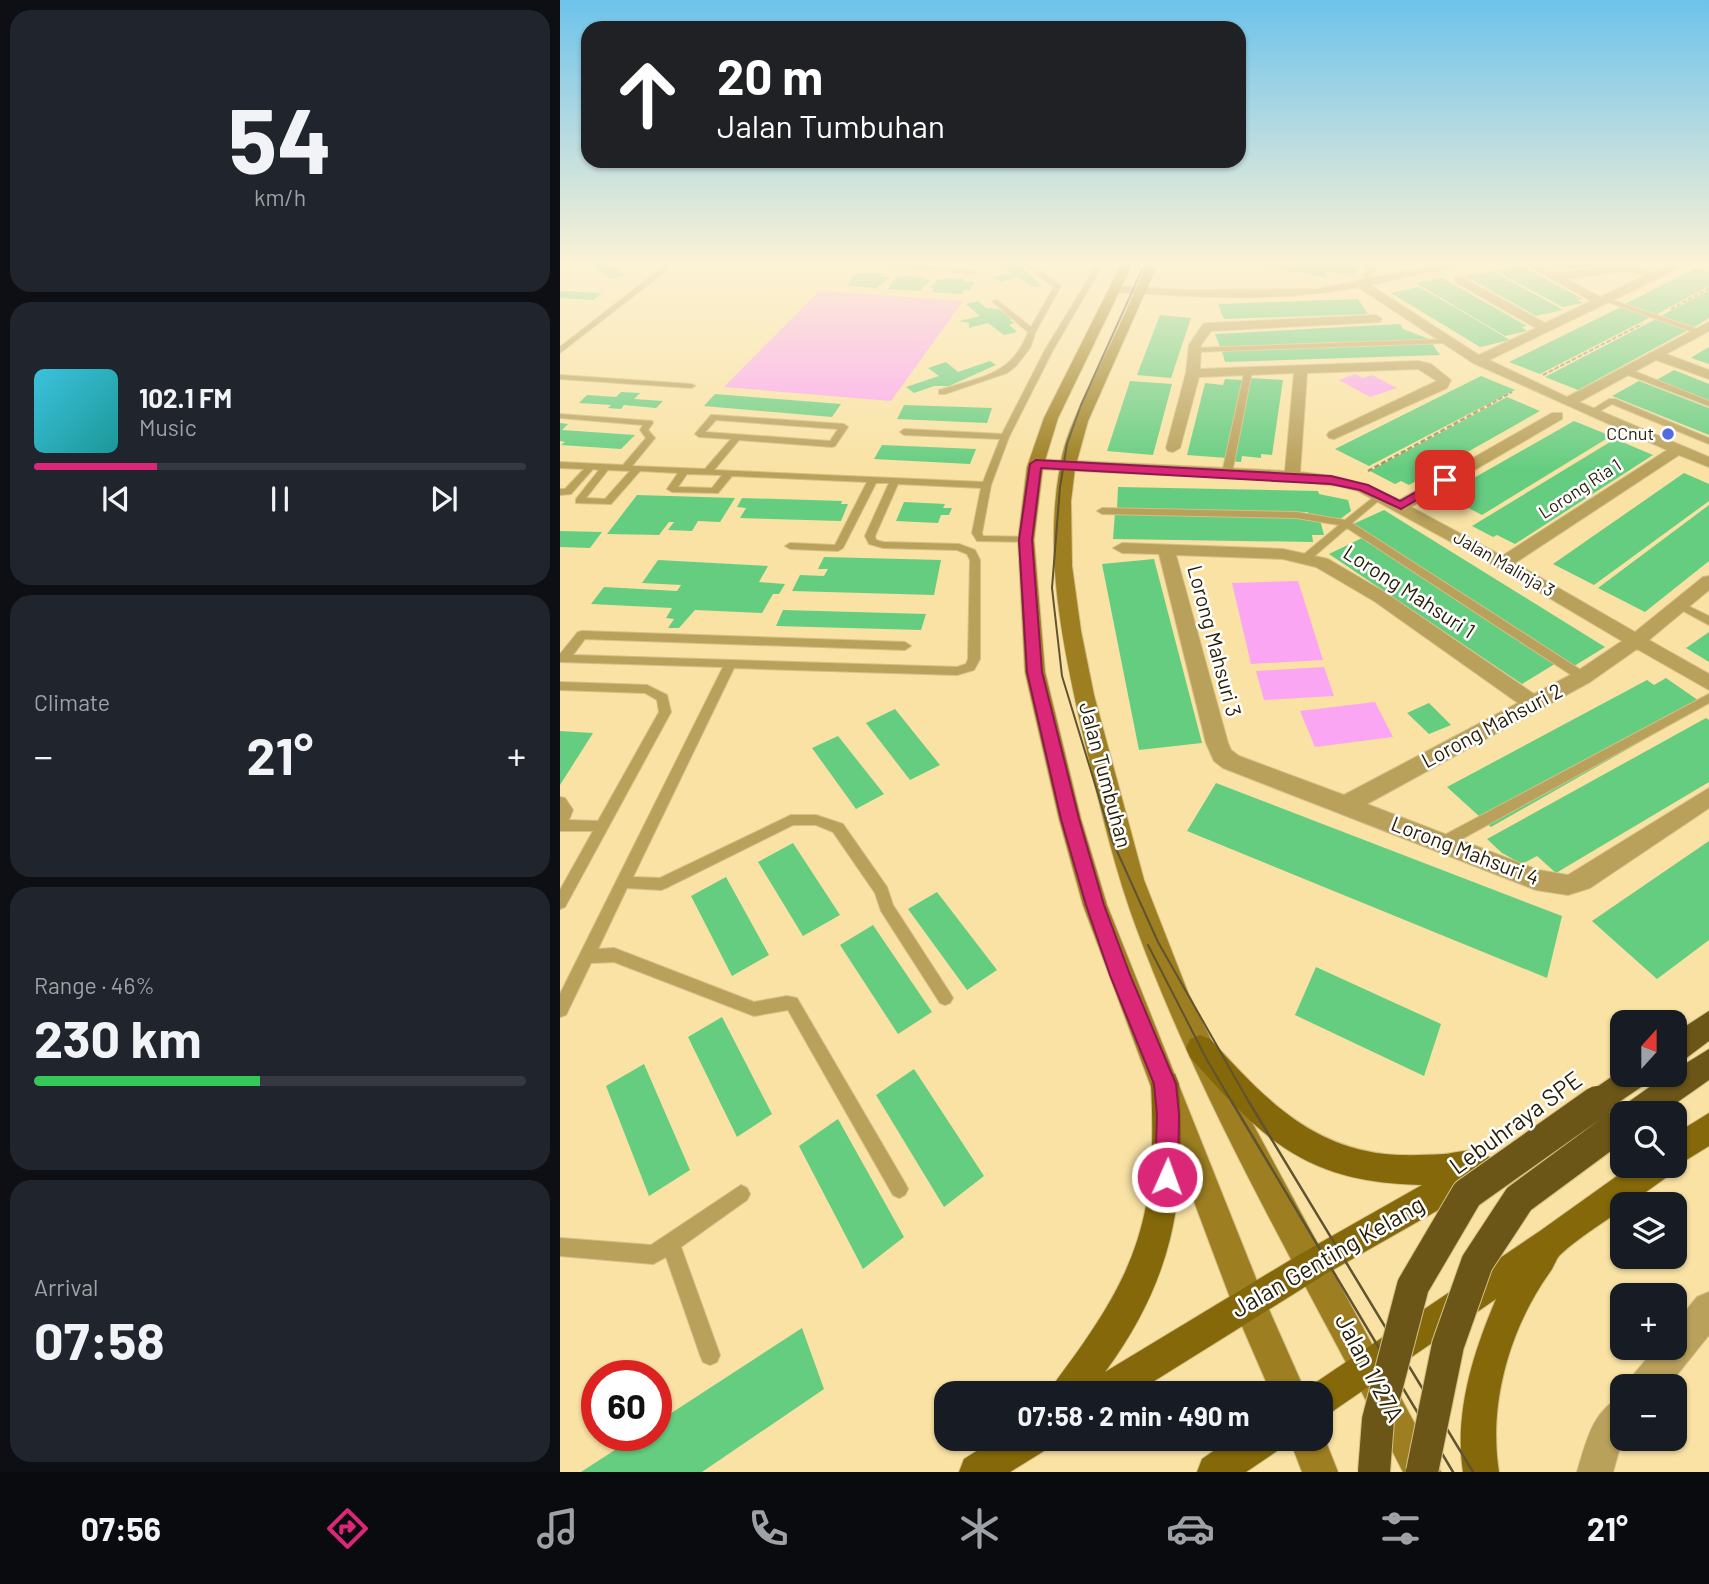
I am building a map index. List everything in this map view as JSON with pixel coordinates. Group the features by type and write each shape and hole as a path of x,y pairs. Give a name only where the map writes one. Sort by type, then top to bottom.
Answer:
{"highway":[{"path":"1687,1041 1709,1024"},
{"path":"1654,1101 1709,1063"},
{"name":"Lebuhraya SPE","path":"1374,1472 1378,1420 1413,1286 1466,1194 1619,1087"},
{"path":"1423,1472 1424,1453 1448,1345 1477,1263 1519,1199 1610,1132"}],"main road":[{"name":"Jalan Tumbuhan","path":"1094,332 1051,418 1038,457 1026,535 1035,672 1070,819 1116,964 1249,1303"},
{"name":"Jalan Tumbuhan","path":"1123,332 1083,414 1067,465 1062,515 1063,567 1077,667 1127,860 1147,925 1200,1048 1275,1197 1313,1264"},
{"path":"1038,457 1064,453 1075,440"},
{"path":"1026,535 1040,509 1046,508 1062,515"},
{"path":"1029,583 1043,590 1050,589 1055,586 1056,573 1063,567"},
{"path":"1687,1029 1709,1013"},
{"path":"1200,1048 1235,1088 1274,1126 1318,1152 1363,1167 1382,1170 1423,1171 1488,1165"},
{"name":"Jalan Genting Kelang","path":"1122,1381 1313,1264 1488,1165 1610,1082"},
{"path":"1077,1381 1121,1320 1152,1256 1167,1177 1168,1115 1165,1084"},
{"path":"1687,1144 1709,1128"},
{"path":"1333,1391 1551,1242 1639,1178"},
{"path":"1481,1472 1480,1419 1488,1373 1507,1313 1551,1242"},
{"name":"Jalan 1/27A","path":"1313,1264 1423,1472"},
{"path":"1249,1303 1284,1381"},
{"path":"977,1472 1010,1451"},
{"path":"1215,1472 1245,1451"},
{"path":"1312,1451 1320,1472"}],"street":[{"path":"1173,448 1193,373 1195,345 1204,332"},
{"path":"1433,332 1478,360 1527,384 1709,462"},
{"path":"1478,360 1541,332"},
{"path":"1568,402 1699,332"},
{"path":"1656,355 1709,375"},
{"path":"1193,373 1421,366 1444,380 1442,384 1334,435"},
{"path":"1292,476 1301,370"},
{"path":"1401,506 1557,416"},
{"name":"Lorong Ria 1","path":"1503,562 1678,449"},
{"name":"Jalan Malinja 3","path":"1038,457 1067,465 1292,476 1348,483 1380,495 1503,562 1709,683"},
{"name":"Lorong Mahsuri 1","path":"1122,548 1307,557 1331,567 1380,597 1534,704"},
{"name":"Lorong Mahsuri 3","path":"1166,550 1217,743"},
{"name":"Lorong Mahsuri 2","path":"1343,806 1583,677 1637,640 1709,581"},
{"name":"Lorong Mahsuri 4","path":"1217,743 1222,755 1231,762 1444,842 1536,880 1568,885 1581,881 1709,797"},
{"path":"1656,1374 1709,1309"},
{"path":"1595,1472 1610,1431"}],"lane":[{"path":"560,351 585,332"},
{"path":"942,392 1004,371 1026,348 1032,332"},
{"path":"1026,535 980,539 977,533 986,485 1005,437 1060,332"},
{"path":"1194,350 1445,341"},
{"path":"1026,348 1049,350"},
{"path":"1227,473 1248,371"},
{"path":"1626,372 1709,404"},
{"path":"560,377 691,387"},
{"path":"1592,412 1612,401 1709,441"},
{"path":"560,416 649,423 644,430 651,438 625,468"},
{"path":"714,417 845,427 832,444 737,436 699,433 714,417"},
{"path":"904,432 1005,437"},
{"path":"707,472 737,436"},
{"path":"560,465 986,485"},
{"path":"560,492 568,492 591,467"},
{"path":"606,467 579,501 608,502 637,469"},
{"path":"684,471 672,489 715,491 729,473"},
{"path":"790,546 838,548 873,480"},
{"path":"562,658 957,671 970,667 974,659 975,560 971,552 959,547 883,545 872,542 870,536 895,481"},
{"path":"1307,557 1380,495"},
{"path":"1102,511 1296,515 1345,523 1583,677"},
{"path":"1680,605 1709,621"},
{"path":"562,658 582,635 905,646"},
{"path":"560,1010 730,664"},
{"path":"560,686 647,689 663,698 665,712 560,903"},
{"path":"1444,842 1709,698"},
{"path":"560,802 566,810 560,825 602,826"},
{"path":"623,882 660,884 791,820 816,820 838,828 882,891 886,907 946,998"},
{"path":"587,956 614,955 754,1009 768,1009 780,1002 792,1003 899,1189"},
{"path":"560,1247 653,1255 741,1194"},
{"path":"670,1242 710,1355"}],"path":[{"path":"1368,471 1628,332"}],"shaded area":[{"path":"779,332 941,332 891,401 724,387"},
{"path":"1355,374 1363,378 1372,375 1397,388 1370,397 1339,380"},
{"path":"1298,581 1323,660 1251,664 1232,583"},
{"path":"1324,667 1334,696 1264,700 1256,671"},
{"path":"1375,702 1393,737 1315,747 1300,711"}],"building":[{"path":"1000,332 1017,332 1004,335"},
{"path":"1154,332 1186,332 1171,378 1137,375"},
{"path":"1410,332 1429,339 1440,355 1225,362 1221,348 1348,344 1220,347 1215,334"},
{"path":"1455,332 1496,332 1510,340 1480,347"},
{"path":"1498,332 1524,332 1505,336"},
{"path":"1571,332 1622,332 1540,374 1509,362"},
{"path":"1632,332 1685,332 1578,390 1545,377"},
{"path":"1709,347 1709,364 1691,358 1697,354"},
{"path":"990,361 996,365 949,386 934,386 914,393 906,387 939,376 928,368 946,362 958,372"},
{"path":"1674,370 1709,384 1709,403 1653,382"},
{"path":"1481,376 1515,390 1369,466 1335,449"},
{"path":"1249,378 1283,380 1272,455 1261,454 1261,458 1242,456 1241,462 1231,461"},
{"path":"1225,379 1242,380 1227,458 1187,455 1205,383 1223,385"},
{"path":"1130,381 1172,384 1153,455 1107,451"},
{"path":"1639,381 1709,408 1709,435 1612,396"},
{"path":"621,392 640,393 634,399 663,401 656,408 624,405 621,409 608,408 611,405 579,403 587,395 616,397"},
{"path":"715,394 841,404 832,417 704,406"},
{"path":"1507,397 1540,411 1409,485 1401,481 1395,484 1370,471"},
{"path":"904,405 992,408 987,423 897,419"},
{"path":"1574,421 1611,436 1482,515 1444,495"},
{"path":"560,423 568,424 562,430 635,435 621,449 561,445 565,442 560,441"},
{"path":"1615,439 1653,455 1515,544 1472,526"},
{"path":"882,445 976,449 970,464 874,459"},
{"path":"1684,473 1709,484 1709,501 1594,585 1553,564"},
{"path":"1118,487 1318,491 1319,494 1348,500 1351,511 1336,522 1324,520 1323,516 1308,516 1308,512 1117,509"},
{"path":"637,495 735,498 720,522 698,521 692,531 668,530 674,522 669,522 659,535 607,534"},
{"path":"742,498 842,501 841,504 848,504 841,521 740,518 746,508 737,507"},
{"path":"904,502 945,504 943,508 952,508 949,515 941,515 938,523 896,521"},
{"path":"1709,505 1709,561 1645,612 1598,588"},
{"path":"1384,510 1605,647 1571,668 1351,525"},
{"path":"1115,513 1308,516 1320,520 1324,535 1312,535 1313,542 1113,539"},
{"path":"560,531 602,532 590,548 560,547"},
{"path":"1364,537 1558,662 1522,684 1329,554"},
{"path":"824,557 941,560 934,595 792,591 800,575 824,576 828,569 818,569"},
{"path":"1154,559 1202,743 1139,750 1102,564"},
{"path":"658,560 768,566 759,582 785,584 779,594 773,594 762,613 695,610 679,628 668,628 674,619 666,618 672,608 591,604 604,587 677,591 681,585 642,583"},
{"path":"783,610 926,614 921,630 776,626"},
{"path":"1709,632 1709,662 1686,648"},
{"path":"1666,678 1705,705 1491,827 1447,787 1647,680 1654,685"},
{"path":"1429,703 1451,725 1429,734 1407,713"},
{"path":"895,709 940,765 910,780 866,723"},
{"path":"1706,718 1709,720 1709,782 1556,873 1537,856 1522,864 1502,853 1487,839"},
{"path":"560,731 593,733 560,785"},
{"path":"838,736 884,794 856,809 812,748"},
{"path":"1216,783 1562,916 1547,978 1187,831"},
{"path":"1709,841 1709,940 1657,979 1592,921"},
{"path":"793,843 840,915 803,936 758,862"},
{"path":"726,877 769,955 732,976 691,896"},
{"path":"937,892 997,970 967,990 908,909"},
{"path":"873,925 932,1012 898,1034 840,945"},
{"path":"1316,967 1441,1024 1424,1076 1295,1015"},
{"path":"722,1017 772,1114 737,1137 688,1037"},
{"path":"644,1064 690,1170 649,1196 606,1086"},
{"path":"914,1069 984,1176 944,1207 876,1095"},
{"path":"838,1119 904,1237 863,1269 799,1146"},
{"path":"802,1328 824,1389 702,1472 581,1472 613,1451 672,1451 672,1413"}],"tram line":[{"path":"1114,332 1081,405 1067,444 1060,487 1052,588 1062,676 1112,840 1158,942 1250,1104"},
{"path":"1148,945 1207,1060 1233,1104"},
{"path":"1232,1102 1453,1472"},
{"path":"1249,1102 1473,1472"}],"place":[{"name":"CCnut","path":"1668,434"}],"route":[{"path":"1167,1177 1168,1115 1165,1084 1120,975 1095,905 1070,819 1035,672 1026,540 1036,464 1331,480 1364,488 1401,506 1445,480"}]}
